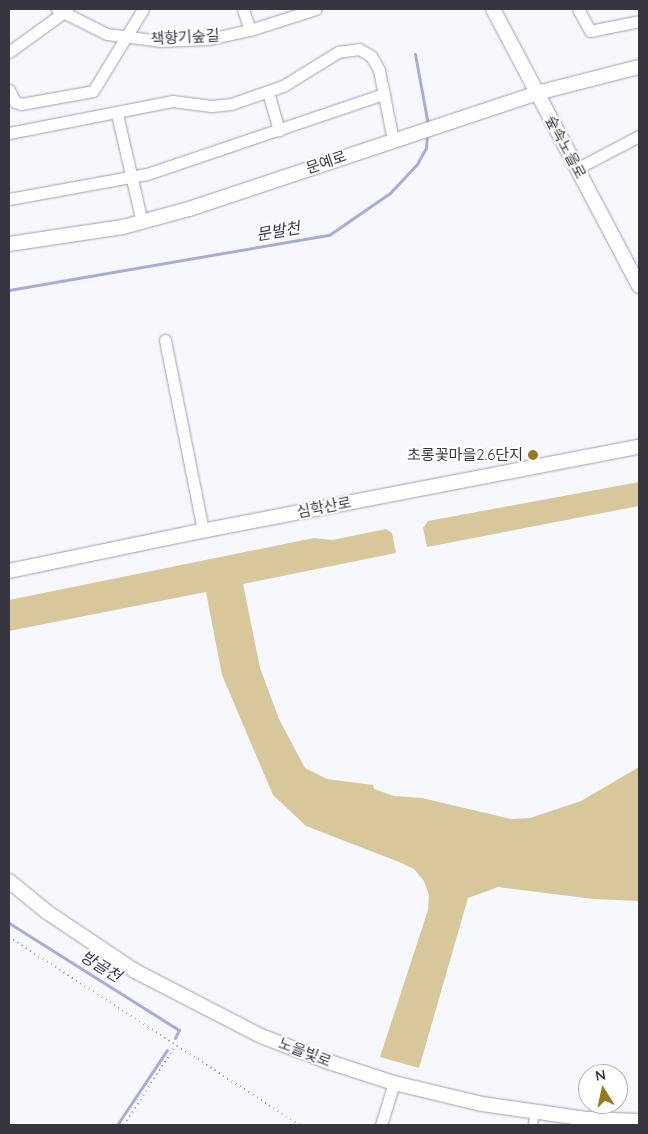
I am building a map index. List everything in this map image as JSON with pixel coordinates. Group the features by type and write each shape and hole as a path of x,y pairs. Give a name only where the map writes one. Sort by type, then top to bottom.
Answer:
{"street":[{"path":"9,90 15,102 21,104 93,91 143,9"},
{"path":"243,9 250,30"},
{"name":"숲속노을로","path":"493,9 639,286"},
{"path":"578,9 590,31 639,21"},
{"path":"9,52 63,10"},
{"name":"책향기숲길","path":"63,10 107,34 160,41 209,39 250,30 308,10"},
{"path":"9,133 117,114 172,101 222,106 268,92 328,56 358,49 366,52 375,62 384,94 393,140"},
{"name":"문예로","path":"9,244 142,222 537,93 639,67"},
{"path":"268,92 279,130"},
{"path":"9,199 132,177 384,94"},
{"path":"117,114 142,222"},
{"path":"578,168 639,136"},
{"path":"165,340 203,530"},
{"name":"심학산로","path":"9,571 203,530 639,447"},
{"name":"노을빛로","path":"9,881 91,942 179,996 261,1036 394,1083 534,1118 635,1122"},
{"path":"381,1125 394,1083"}],"path":[{"path":"9,937 300,1125"},
{"path":"124,1125 176,1045"}],"shaded area":[{"path":"639,482 639,506 427,547 423,528 428,521"},
{"path":"386,529 392,533 396,553 243,584 260,668 279,719 305,768 327,779 373,785 374,789 394,796 422,798 511,819 530,818 581,801 639,767 639,901 593,899 498,887 468,898 419,1068 380,1057 428,910 429,895 424,881 414,869 399,862 306,826 273,795 222,675 206,592 9,631 9,600 314,538 332,540"}],"waterway":[{"name":"문발천","path":"415,54 428,125"},
{"name":"문발천","path":"9,290 329,235 390,193 417,164 426,148 427,133"},
{"name":"방골천","path":"9,923 179,1030 175,1038"},
{"path":"117,1125 167,1050"}],"place":[{"name":"초롱꽃마을2.6단지","path":"533,455"}]}
